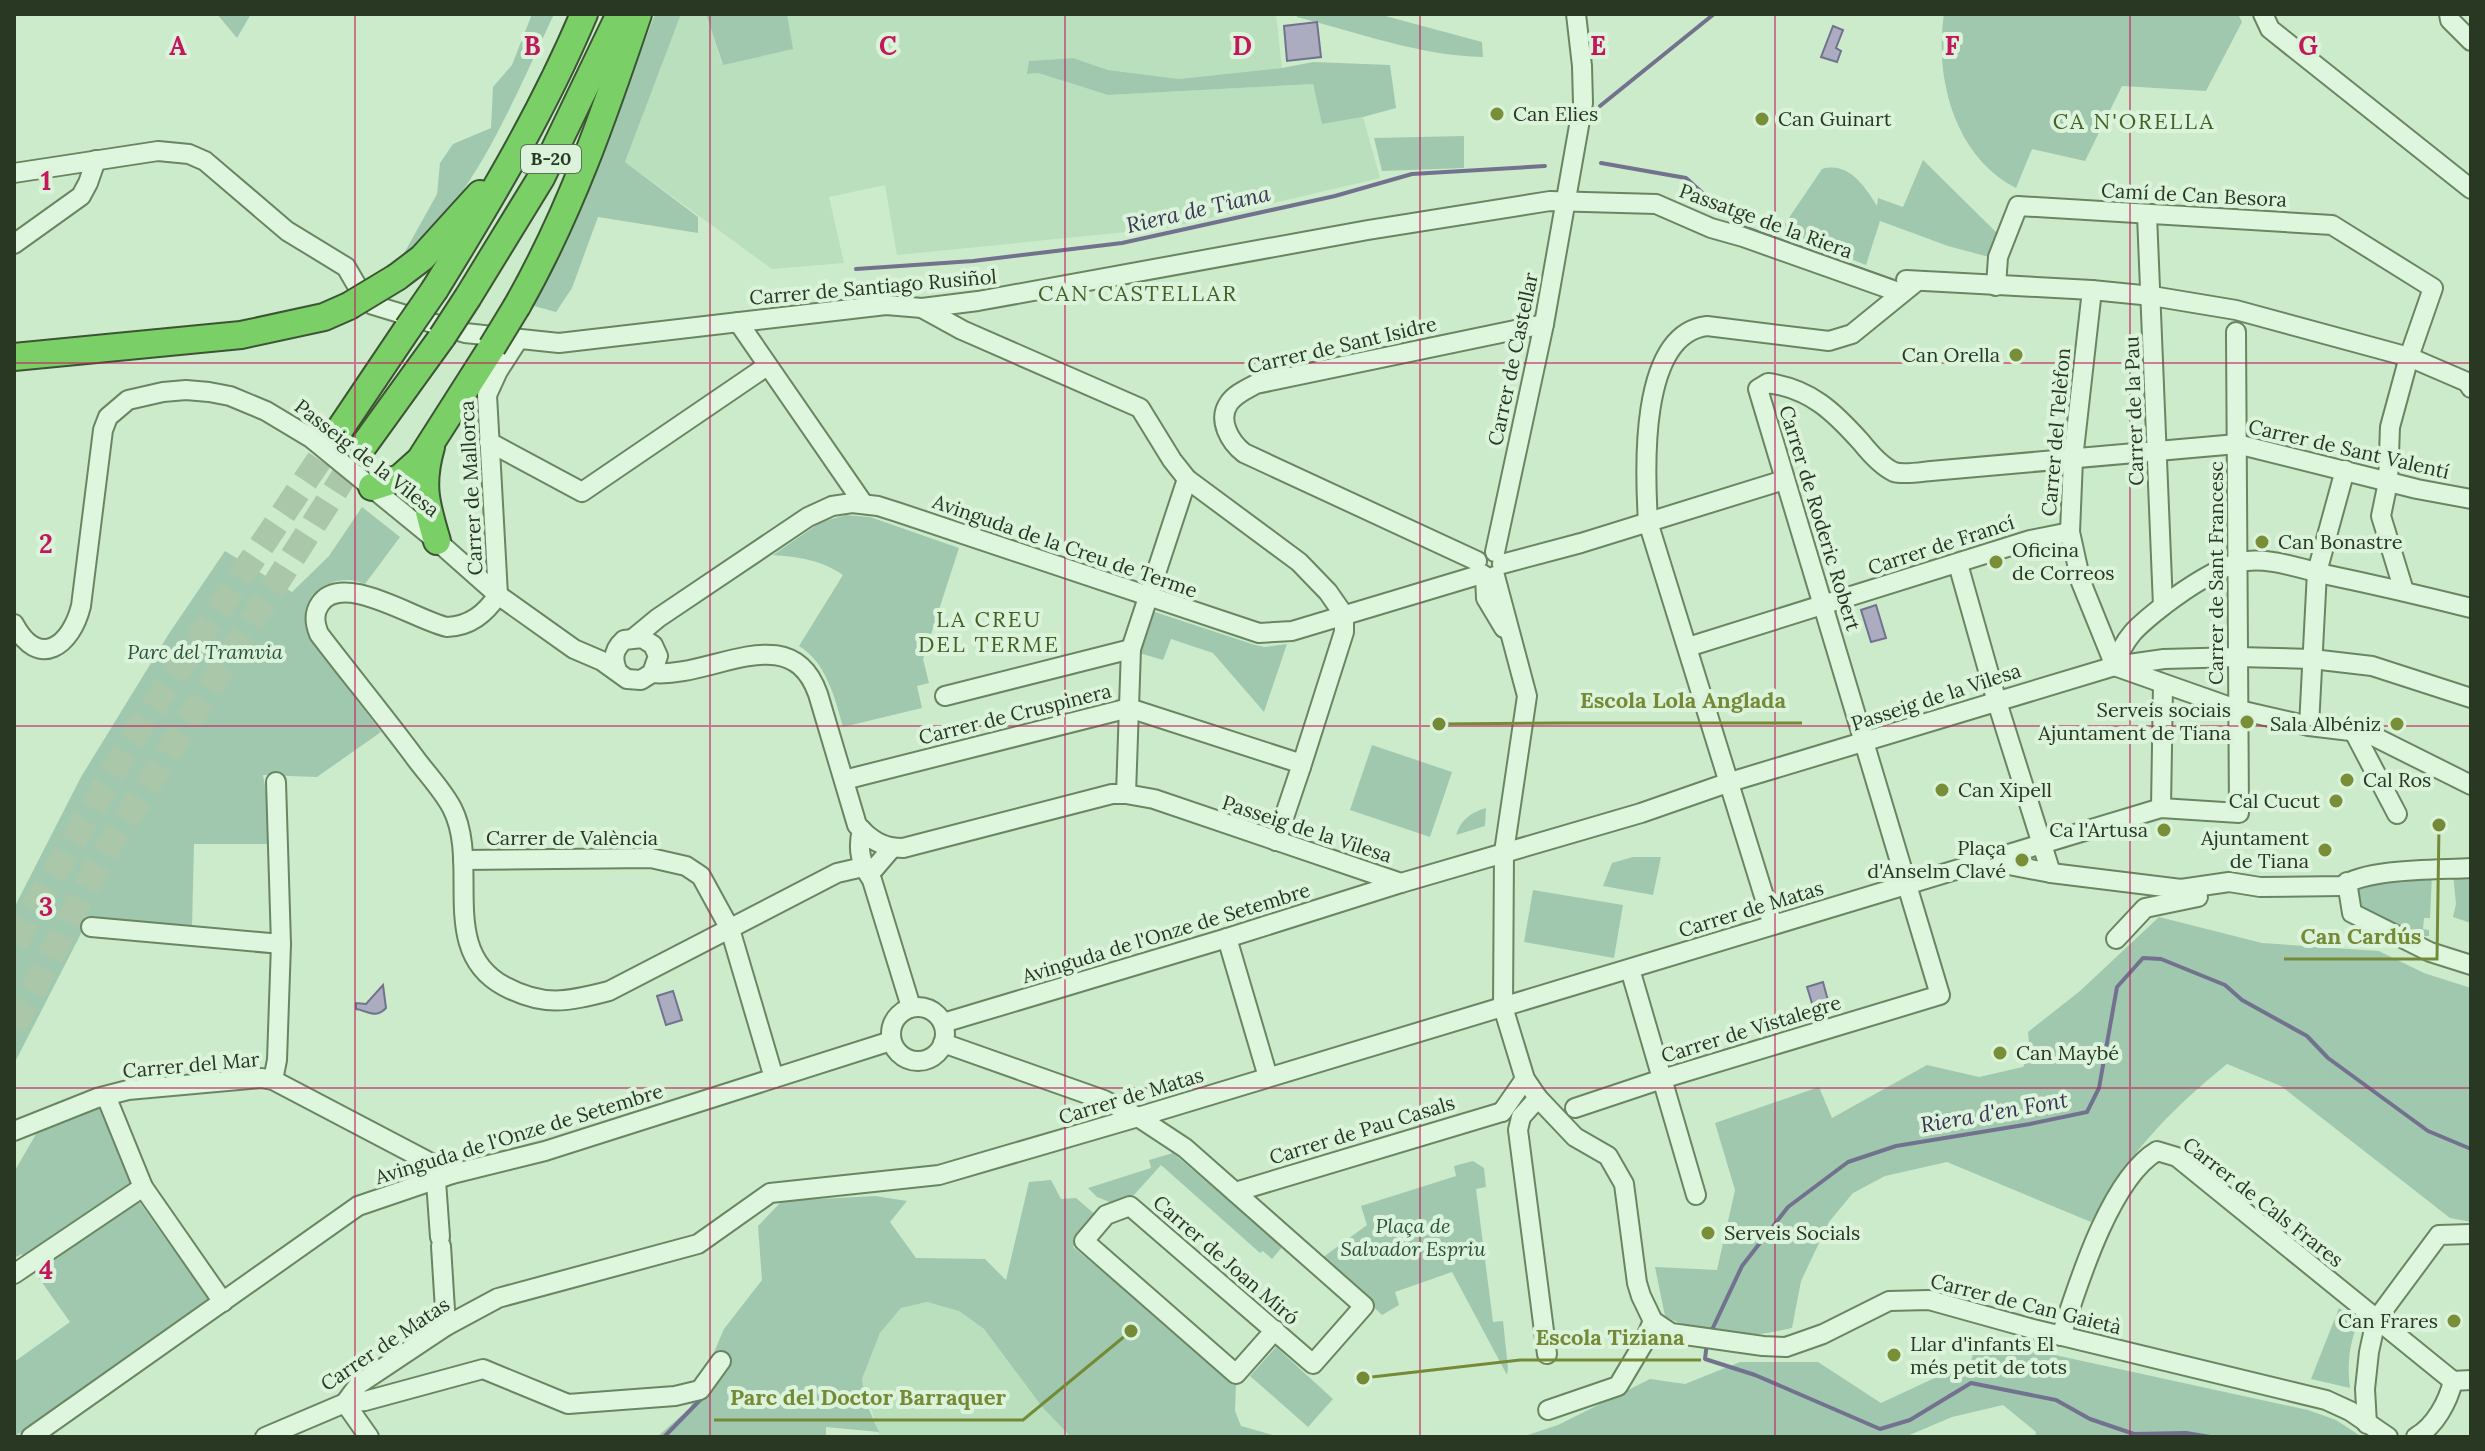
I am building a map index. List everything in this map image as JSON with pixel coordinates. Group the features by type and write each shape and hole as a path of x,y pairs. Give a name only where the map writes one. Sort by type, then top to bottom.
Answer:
{"highway":[{"name":"B-20","path":"340,429 435,289 517,152 557,76 584,14"},
{"name":"B-20","path":"364,445 442,337 541,178 620,14"},
{"name":"B-20","path":"372,487 400,478 420,460 517,306 574,194 604,117 638,14"},
{"path":"14,357 241,335 324,317 349,306 422,258 517,152"},
{"name":"B-20","path":"433,441 423,484 437,541"}],"street":[{"name":"Carrer de Castellar","path":"1576,14 1583,94 1544,324 1489,567 1526,688 1527,705 1504,852 1503,1007 1525,1079 1538,1098 1575,1137 1608,1156 1620,1174 1624,1184 1637,1283 1644,1308 1653,1321"},
{"path":"2263,14 2270,29 2471,189"},
{"path":"2449,14 2450,20 2471,41"},
{"name":"Carrer de Santiago Rusiñol","path":"96,160 137,153 189,154 205,161 287,231 346,267 363,296 373,305 465,333 559,343 886,305 922,308 978,301 1368,230 1550,201 1566,202"},
{"path":"14,173 96,160 81,196 14,244"},
{"name":"Passatge de la Riera","path":"1566,202 1656,204 1711,228 1907,285 2092,290 2236,310 2409,357 2467,382 2471,388"},
{"name":"Camí de Can Besora","path":"1996,286 1998,257 2018,206 2332,225 2433,288 2409,357"},
{"name":"Carrer de la Pau","path":"2147,215 2163,606"},
{"path":"1773,925 1648,522 1645,473 1648,421 1660,374 1667,357 1682,336 1707,326 1829,341 1852,334 1907,285"},
{"name":"Carrer del Telèfon","path":"2092,290 2073,459 2070,532 2081,582 2115,666"},
{"path":"922,308 962,330 1140,408 1187,479 1299,562 1328,592 1344,615 1344,632 1276,841"},
{"path":"738,322 863,503"},
{"name":"Carrer de Sant Isidre","path":"1489,567 1244,453 1231,443 1224,421 1228,404 1256,384 1544,324"},
{"name":"Carrer de Sant Francesc","path":"2236,332 2239,813"},
{"name":"Carrer de Mallorca","path":"498,595 487,395 518,340"},
{"path":"2404,591 2381,516 2388,482 2390,427 2409,357"},
{"path":"489,442 582,492 767,366"},
{"name":"Carrer de Roderic Robert","path":"1940,995 1758,389 1768,383 1794,389 1837,414 1872,454 1895,472 2073,459"},
{"name":"Passeig de la Vilesa","path":"14,624 20,636 37,647 55,647 73,630 81,606 103,430 108,417 128,400 186,390 230,396 287,422 372,487 498,595 574,649 617,670"},
{"name":"Carrer de Sant Valentí","path":"2073,459 2237,444 2388,482 2471,499"},
{"path":"2309,726 2317,572 2345,470"},
{"path":"1126,794 1131,649 1187,479"},
{"name":"Avinguda de la Creu de Terme","path":"644,651 658,618 794,524 832,506 863,503 897,512 1246,630 1270,635 1292,631 1489,567 1784,480"},
{"name":"Carrer de Francí","path":"1688,647 2030,540 2070,532"},
{"path":"2471,608 2317,572 2269,563 2237,563 2163,606 2125,639 2115,666 2239,710 2309,726 2367,733 2471,785"},
{"path":"1958,564 1997,702 2051,873"},
{"path":"498,595 483,614 460,626 447,627 378,600 347,592 335,593 320,604 315,616 316,629 452,807 463,860 465,932 474,957 492,980 525,997 554,1002 609,991 837,873 870,872"},
{"path":"566,643 644,651 687,671 767,654 790,657 801,665 812,678 818,694 857,825 885,846 870,872"},
{"path":"945,696 1131,649"},
{"path":"644,651 641,680 627,679 617,670 614,657 644,651"},
{"name":"Passeig de la Vilesa","path":"885,846 903,848 1112,794 1126,794 1154,799 1401,883 1641,813 1730,782 2115,666 2164,659 2312,659 2372,666 2471,698"},
{"path":"2161,808 2163,685"},
{"name":"Carrer de Cruspinera","path":"844,780 1129,708 1296,762 1301,767"},
{"path":"2354,732 2397,814"},
{"path":"273,1080 277,1060 281,944 276,782"},
{"name":"Carrer de Matas","path":"265,1437 345,1403 359,1384 446,1326 498,1298 698,1244 770,1193 939,1175 2161,808 2239,813"},
{"path":"862,830 860,856 870,872 911,1007"},
{"name":"Carrer de València","path":"463,860 651,858 686,866 701,876 730,929 774,1078"},
{"path":"1987,860 2051,873 2181,889 2229,882 2260,887 2342,886 2365,877 2471,868"},
{"path":"2347,882 2352,913 2430,952 2471,965"},
{"name":"Avinguda de l'Onze de Setembre","path":"943,1023 1401,883"},
{"path":"2116,939 2145,908 2236,890 2239,884"},
{"path":"91,927 281,944"},
{"path":"1227,938 1268,1077"},
{"path":"1630,969 1696,1195"},
{"name":"Carrer de Vistalegre","path":"1575,1108 1940,995"},
{"path":"911,1007 930,1009 943,1023 943,1043 938,1053 928,1059 916,1061 905,1058 896,1051 891,1041 891,1026 898,1014 911,1007"},
{"name":"Avinguda de l'Onze de Setembre","path":"31,1437 358,1206 444,1178 545,1151 891,1041"},
{"path":"943,1043 1104,1100 1138,1117 1185,1148 1235,1192"},
{"name":"Carrer del Mar","path":"14,1131 128,1090 261,1078 273,1080 444,1178"},
{"path":"1525,1079 1512,1112 1547,1354"},
{"name":"Carrer de Pau Casals","path":"1235,1192 1512,1112 1527,1095 1538,1098"},
{"path":"106,1096 143,1187 223,1302"},
{"name":"Carrer de Cals Frares","path":"2061,1336 2078,1282 2106,1219 2144,1159 2157,1151 2177,1157 2376,1320 2462,1381"},
{"path":"444,1178 441,1242 446,1326"},
{"path":"14,1274 143,1187"},
{"name":"Carrer de Joan Miró","path":"1235,1192 1364,1306 1313,1364 1275,1330 1130,1206 1106,1215 1084,1241 1236,1374 1275,1330"},
{"path":"2377,1432 2365,1389 2376,1320 2439,1235 2471,1234"},
{"name":"Carrer de Can Gaietà","path":"1653,1321 1671,1333 1786,1347 1823,1334 1889,1301 1929,1300 2061,1336 2326,1400 2350,1411 2377,1432"},
{"path":"1548,1410 1618,1386 1653,1321"},
{"path":"369,1437 345,1403 365,1401 483,1369 568,1404 675,1396 700,1390 721,1361"},
{"path":"2416,1437 2437,1417 2462,1381"}],"green space":[{"path":"217,14 251,14 237,38"},
{"path":"532,14 554,14 490,146 460,196 442,219 402,257 437,194 440,163 453,144 491,128 493,87 512,65"},
{"path":"655,14 681,14 625,162 698,217 698,233 598,217 572,288 556,312 534,306 585,197"},
{"path":"681,14 706,14 722,64 792,49 787,14 1276,14 1282,68 1179,79 1108,70 1073,58 1030,61 1028,74 1038,73 1108,95 1313,84 1322,124 1363,117 1380,178 1167,228 897,255 885,185 829,197 844,263 772,269 625,162"},
{"path":"706,14 787,14 793,49 723,65"},
{"path":"1297,14 1378,14 1482,42 1483,57 1412,48 1297,17"},
{"path":"1944,14 2238,14 2242,22 2206,91 2122,86 2085,161 2032,149 2016,188 1995,174 1978,157 1953,113 1942,64"},
{"path":"1073,58 1108,70 1179,79 1313,62 1390,65 1396,108 1322,124 1313,84 1108,95 1038,73 1027,74 1029,61"},
{"path":"1464,136 1464,168 1382,171 1374,138"},
{"path":"1923,160 1997,233 1989,257 1948,246 1880,221 1866,265 1780,231 1822,169 1831,167 1848,172 1861,183 1877,206 1878,198 1903,207"},
{"name":"Parc del Tramvia","path":"362,507 400,537 365,584 349,580 335,582 316,592 310,601 306,621 313,642 381,732 317,777 263,775 275,844 194,844 192,927 89,918 14,1064 14,908 81,777 170,632 225,551 292,592 329,556"},
{"path":"846,515 870,517 959,548 923,659 929,683 917,686 922,708 843,727 823,671 799,646 843,575 810,560 773,555 821,522"},
{"path":"1152,611 1255,645 1287,644 1264,712 1213,653 1171,639 1163,660 1139,653"},
{"path":"1372,745 1452,772 1430,837 1350,810"},
{"path":"1486,808 1485,826 1456,835 1467,818"},
{"path":"1633,857 1661,857 1653,895 1603,886 1612,863"},
{"path":"2471,871 2471,923 2453,917 2456,904 2453,873"},
{"path":"2432,875 2430,918 2424,918 2423,929 2429,930 2429,936 2419,936 2416,943 2355,912 2352,885"},
{"path":"1533,890 1623,905 1614,958 1524,942"},
{"path":"2159,917 2262,943 2379,951 2424,973 2471,988 2471,1222 2450,1218 2281,1086 2227,1064 2150,1136 2120,1175 2091,1222 1947,1162 1885,1176 1853,1193 1829,1222 1801,1281 1792,1328 1760,1334 1738,1334 1697,1327 1665,1316 1655,1267 1717,1270 1735,1190 1715,1123 1819,1087 1832,1118 1927,1065 1979,1077 2023,1067 2030,1053 2028,1032 2080,991"},
{"path":"99,1107 138,1200 209,1300 14,1437 14,1362 70,1322 22,1254 14,1258 14,1172 36,1134"},
{"path":"1173,1153 1283,1246 1272,1259 1263,1251 1260,1253 1161,1165 1134,1195 1112,1203 1097,1197 1088,1188 1151,1168 1149,1160"},
{"name":"Plaça de Salvador Espriu","path":"1473,1161 1484,1168 1486,1187 1476,1189 1493,1322 1503,1321 1507,1375 1452,1272 1395,1292 1399,1305 1382,1315 1322,1258 1367,1225 1361,1206 1456,1176 1454,1166"},
{"path":"1051,1180 1061,1199 1076,1198 1097,1216 1073,1247 1236,1382 1235,1411 1241,1426 1280,1437 1071,1437 1043,1408 984,1329 959,1311 927,1302 901,1308 880,1333 862,1379 868,1407 879,1432 826,1427 826,1437 657,1437 690,1408 724,1329 762,1280 758,1226 782,1201 875,1196 907,1201 890,1222 916,1258 985,1259 1006,1280 1029,1182"},
{"path":"927,1302 959,1311 984,1329 1043,1408 1071,1437 880,1437 862,1379 880,1333 901,1308"},
{"path":"2339,1308 2358,1323 2350,1355 2350,1388 2311,1379"},
{"path":"1977,1338 2308,1410 2336,1420 2362,1437 2035,1437 2036,1432 2003,1405 1952,1417 1905,1437 1522,1437 1558,1425 1650,1379 1685,1384 1740,1362 1818,1362 1881,1403 1971,1361"},
{"path":"1276,1347 1333,1399 1308,1427 1250,1376"}],"water":[{"path":"1317,22 1321,57 1287,61 1284,26"},
{"path":"1833,26 1843,30 1836,48 1841,51 1837,62 1821,57"},
{"path":"1876,605 1886,638 1871,642 1861,610"},
{"path":"1823,982 1830,1008 1815,1013 1807,987"},
{"path":"383,985 386,1008 379,1013 356,1009 356,1003 366,1004"},
{"path":"673,991 682,1020 666,1025 657,996"}],"waterway":[{"name":"Riera de Tiana","path":"1600,106 1714,14"},
{"path":"1601,163 1686,178 1738,225 1897,282"},
{"name":"Riera de Tiana","path":"856,269 973,261 1122,243 1335,196 1412,174 1545,166"},
{"name":"Riera d'en Font","path":"1710,1334 1742,1266 1788,1207 1848,1162 1896,1146 2087,1112 2099,1088 2117,987 2143,958 2161,959 2225,985 2242,1000 2307,1036 2328,1058 2428,1131 2471,1149"},
{"path":"1707,1342 1705,1359 1755,1375 1880,1429 1910,1420 1971,1383 2056,1400 2090,1419 2134,1434 2186,1433 2210,1437"},
{"name":"Riera d'en Font","path":"664,1437 704,1396"}],"tunnel":[{"path":"14,943 139,728 340,429"},
{"path":"14,1026 107,849 364,445"}],"place":[{"name":"Can Elies","path":"1497,114"},
{"name":"Can Guinart","path":"1762,119"},
{"name":"Can Orella","path":"2016,355"},
{"name":"Can Bonastre","path":"2262,542"},
{"name":"Oficina de Correos","path":"1996,562"},
{"name":"Serveis sociais Ajuntament de Tiana","path":"2247,722"},
{"name":"Escola Lola Anglada","path":"1439,724"},
{"name":"Sala Albéniz","path":"2397,724"},
{"name":"Cal Ros","path":"2347,780"},
{"name":"Can Xipell","path":"1942,790"},
{"name":"Cal Cucut","path":"2336,801"},
{"name":"Can Cardús","path":"2439,825"},
{"name":"Ca l'Artusa","path":"2164,830"},
{"name":"Ajuntament de Tiana","path":"2325,850"},
{"name":"Plaça d'Anselm Clavé","path":"2022,860"},
{"name":"Can Maybé","path":"2000,1053"},
{"name":"Serveis Socials","path":"1708,1233"},
{"name":"Can Frares","path":"2454,1321"},
{"name":"Parc del Doctor Barraquer","path":"1131,1331"},
{"name":"Llar d'infants El més petit de tots","path":"1894,1355"},
{"name":"Escola Tiziana","path":"1363,1378"}],"district":[{"name":"CA N'ORELLA","path":"2134,121"},
{"name":"CAN CASTELLAR","path":"1138,293"},
{"name":"LA CREU DEL TERME","path":"989,632"}]}
